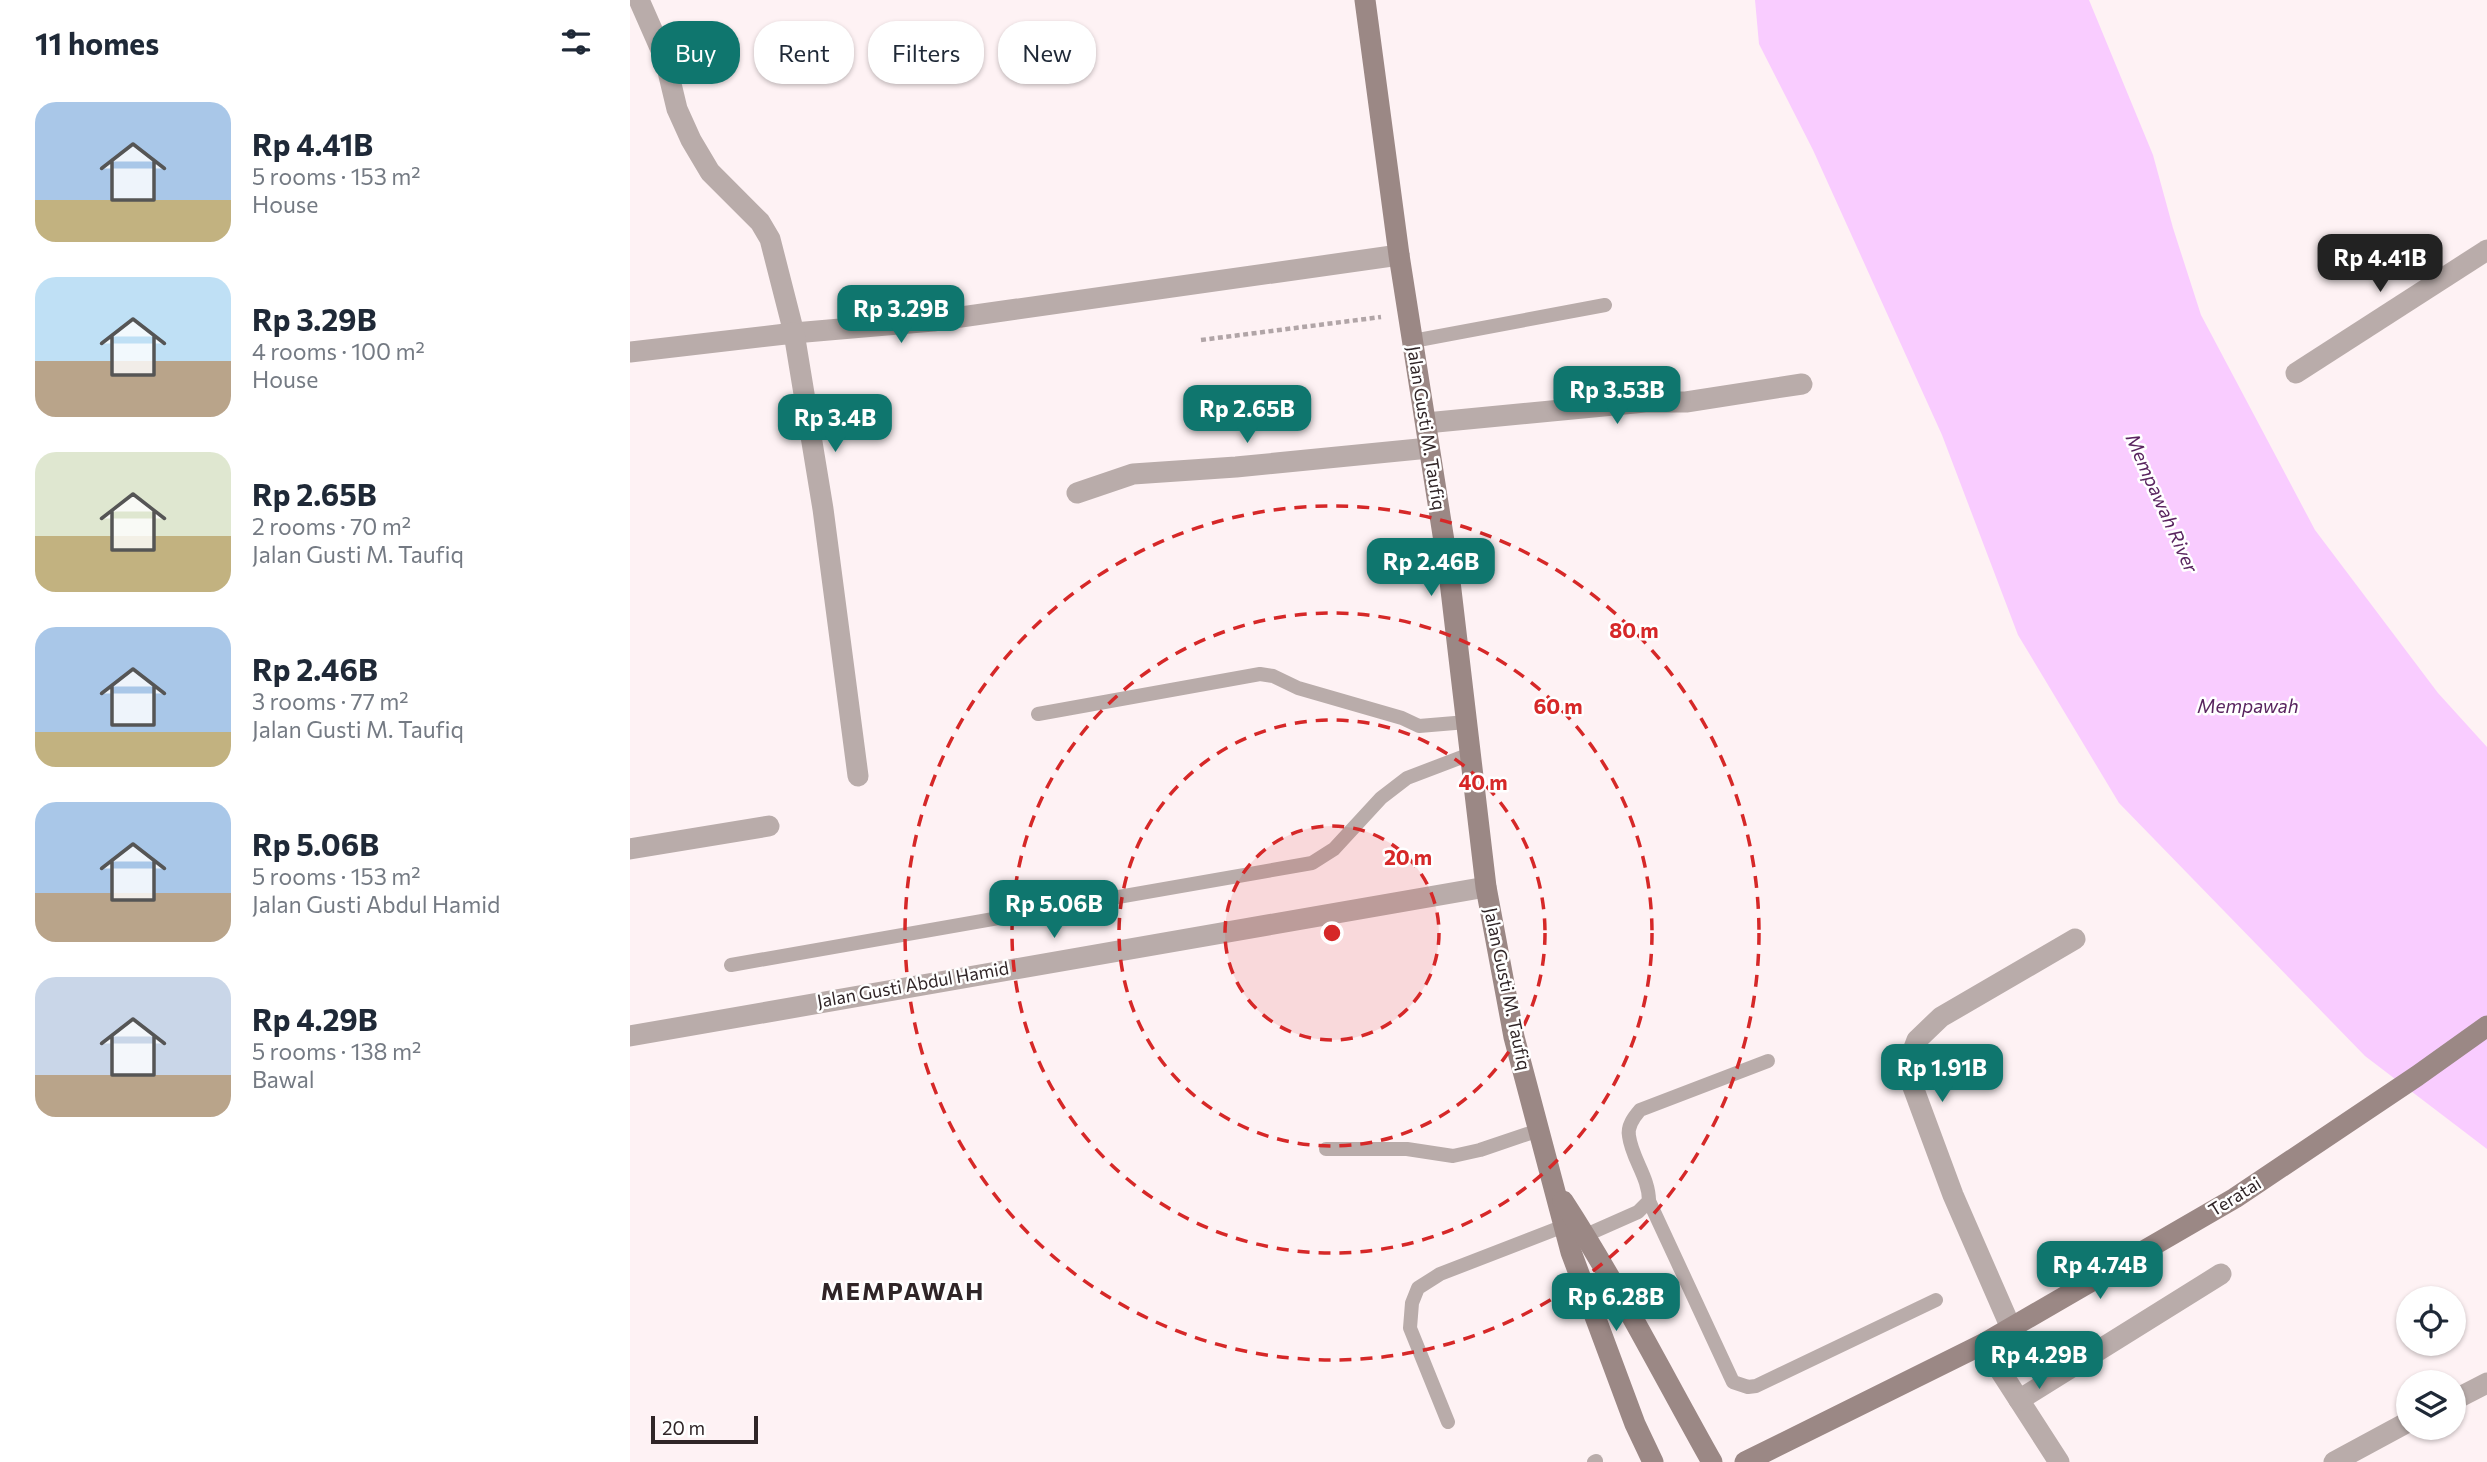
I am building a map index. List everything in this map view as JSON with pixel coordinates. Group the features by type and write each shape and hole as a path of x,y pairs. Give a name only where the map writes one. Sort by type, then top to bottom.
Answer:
{"main road":[{"name":"Jalan Gusti M. Taufiq","path":"1365,0 1399,255 1449,573 1486,887 1514,1037 1571,1252 1635,1424 1653,1462"},
{"name":"Teratai","path":"1745,1462 1983,1344 2235,1198 2487,1026"},
{"name":"Jalan Gusti M. Taufiq","path":"1553,1184 1586,1235 1712,1462"}],"street":[{"path":"639,0 665,59 677,109 691,140 710,172 760,222 771,239 794,333 823,509 858,776"},
{"path":"2296,373 2487,250"},
{"path":"630,352 794,333 933,321 1399,255"},
{"path":"1426,423 1645,402 1686,402 1802,384"},
{"path":"1077,493 1133,474 1429,448"},
{"path":"630,849 769,826"},
{"name":"Jalan Gusti Abdul Hamid","path":"630,1035 1486,887"},
{"path":"2011,1328 1953,1195 1910,1079 1911,1056 1917,1040 1941,1017 2075,939"},
{"path":"2020,1400 2221,1274"},
{"path":"1983,1344 2059,1462"},
{"path":"2466,1394 2487,1383"},
{"path":"2334,1462 2396,1428"}],"lane":[{"path":"1413,341 1605,305"},
{"path":"1038,713 1260,674 1273,676 1298,688 1402,718 1419,726 1467,722"},
{"path":"731,965 1312,863 1334,849 1381,798 1407,778 1470,754"},
{"path":"1768,1061 1640,1110 1631,1123 1628,1135 1649,1186 1649,1201 1733,1382 1748,1387 1756,1386 1936,1300"},
{"path":"1325,1149 1407,1149 1453,1156 1539,1130"},
{"path":"1586,1235 1638,1212 1649,1201"},
{"path":"1448,1422 1410,1328 1412,1303 1418,1288 1440,1274 1564,1226"}],"path":[{"path":"1201,340 1409,313"}],"water":[{"name":"Mempawah","path":"1755,0 2089,0 2153,155 2201,315 2315,530 2438,693 2487,747 2487,1149 2365,1056 2119,803 2018,635 1942,435 1813,150 1759,44"}],"district":[{"name":"MEMPAWAH","path":"903,1292"}],"water label":[{"name":"Mempawah River","path":"2162,503"}]}
